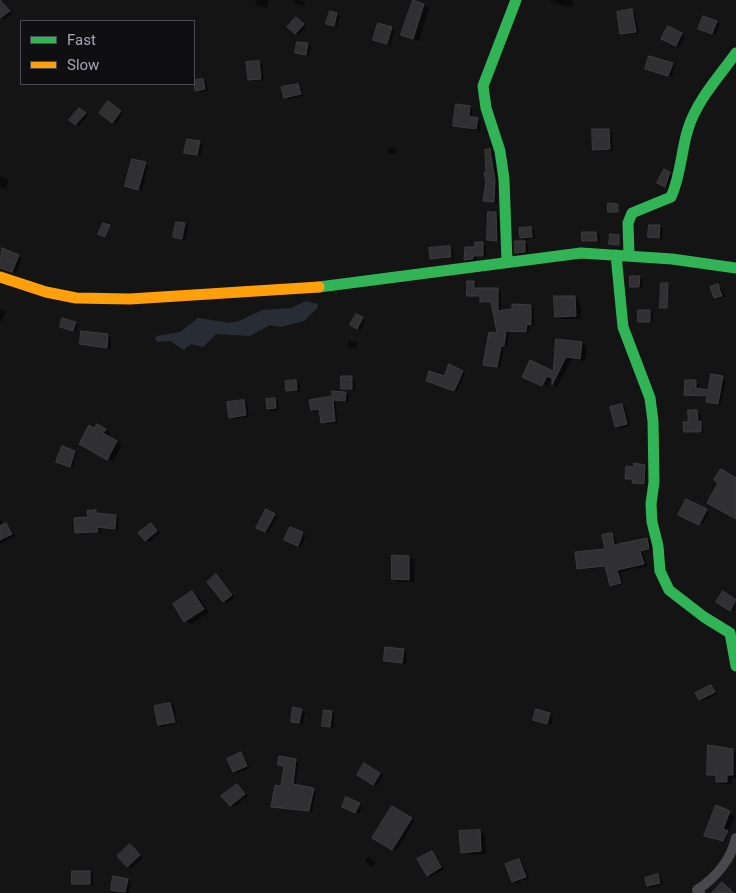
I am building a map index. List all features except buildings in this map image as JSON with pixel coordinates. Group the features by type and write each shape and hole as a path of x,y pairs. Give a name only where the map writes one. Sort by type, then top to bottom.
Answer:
{"street":[{"path":"507,262 504,179 500,151 486,108 483,86 516,0"},
{"path":"629,255 628,223 632,213 672,197 677,185 679,162 688,128 696,108 736,53"},
{"path":"0,277 46,292 76,298 152,298 342,286 581,253 629,255 736,268"},
{"path":"616,255 623,327 650,398 653,421 654,482 651,504 652,522 658,546 660,571 669,590 704,617 730,633 736,666"},
{"path":"700,893 697,890 712,880 723,866 736,838"}],"shaded area":[{"path":"306,301 318,304 318,307 304,321 281,327 270,325 250,336 216,334 203,347 191,344 184,350 170,341 158,342 155,339 157,336 180,332 198,318 230,323 239,321 262,310 291,308"}],"traffic: fast":[{"path":"507,262 504,179 500,151 486,108 483,86 516,0"},
{"path":"629,255 628,223 632,213 671,197 692,118 709,89 736,53"},
{"path":"319,287 581,253 672,259 736,268"},
{"path":"616,255 623,327 650,398 653,421 654,482 651,504 652,522 658,546 660,571 669,590 704,617 730,633 736,666"}],"traffic: slow":[{"path":"0,277 46,292 76,298 130,299 319,287"}]}
